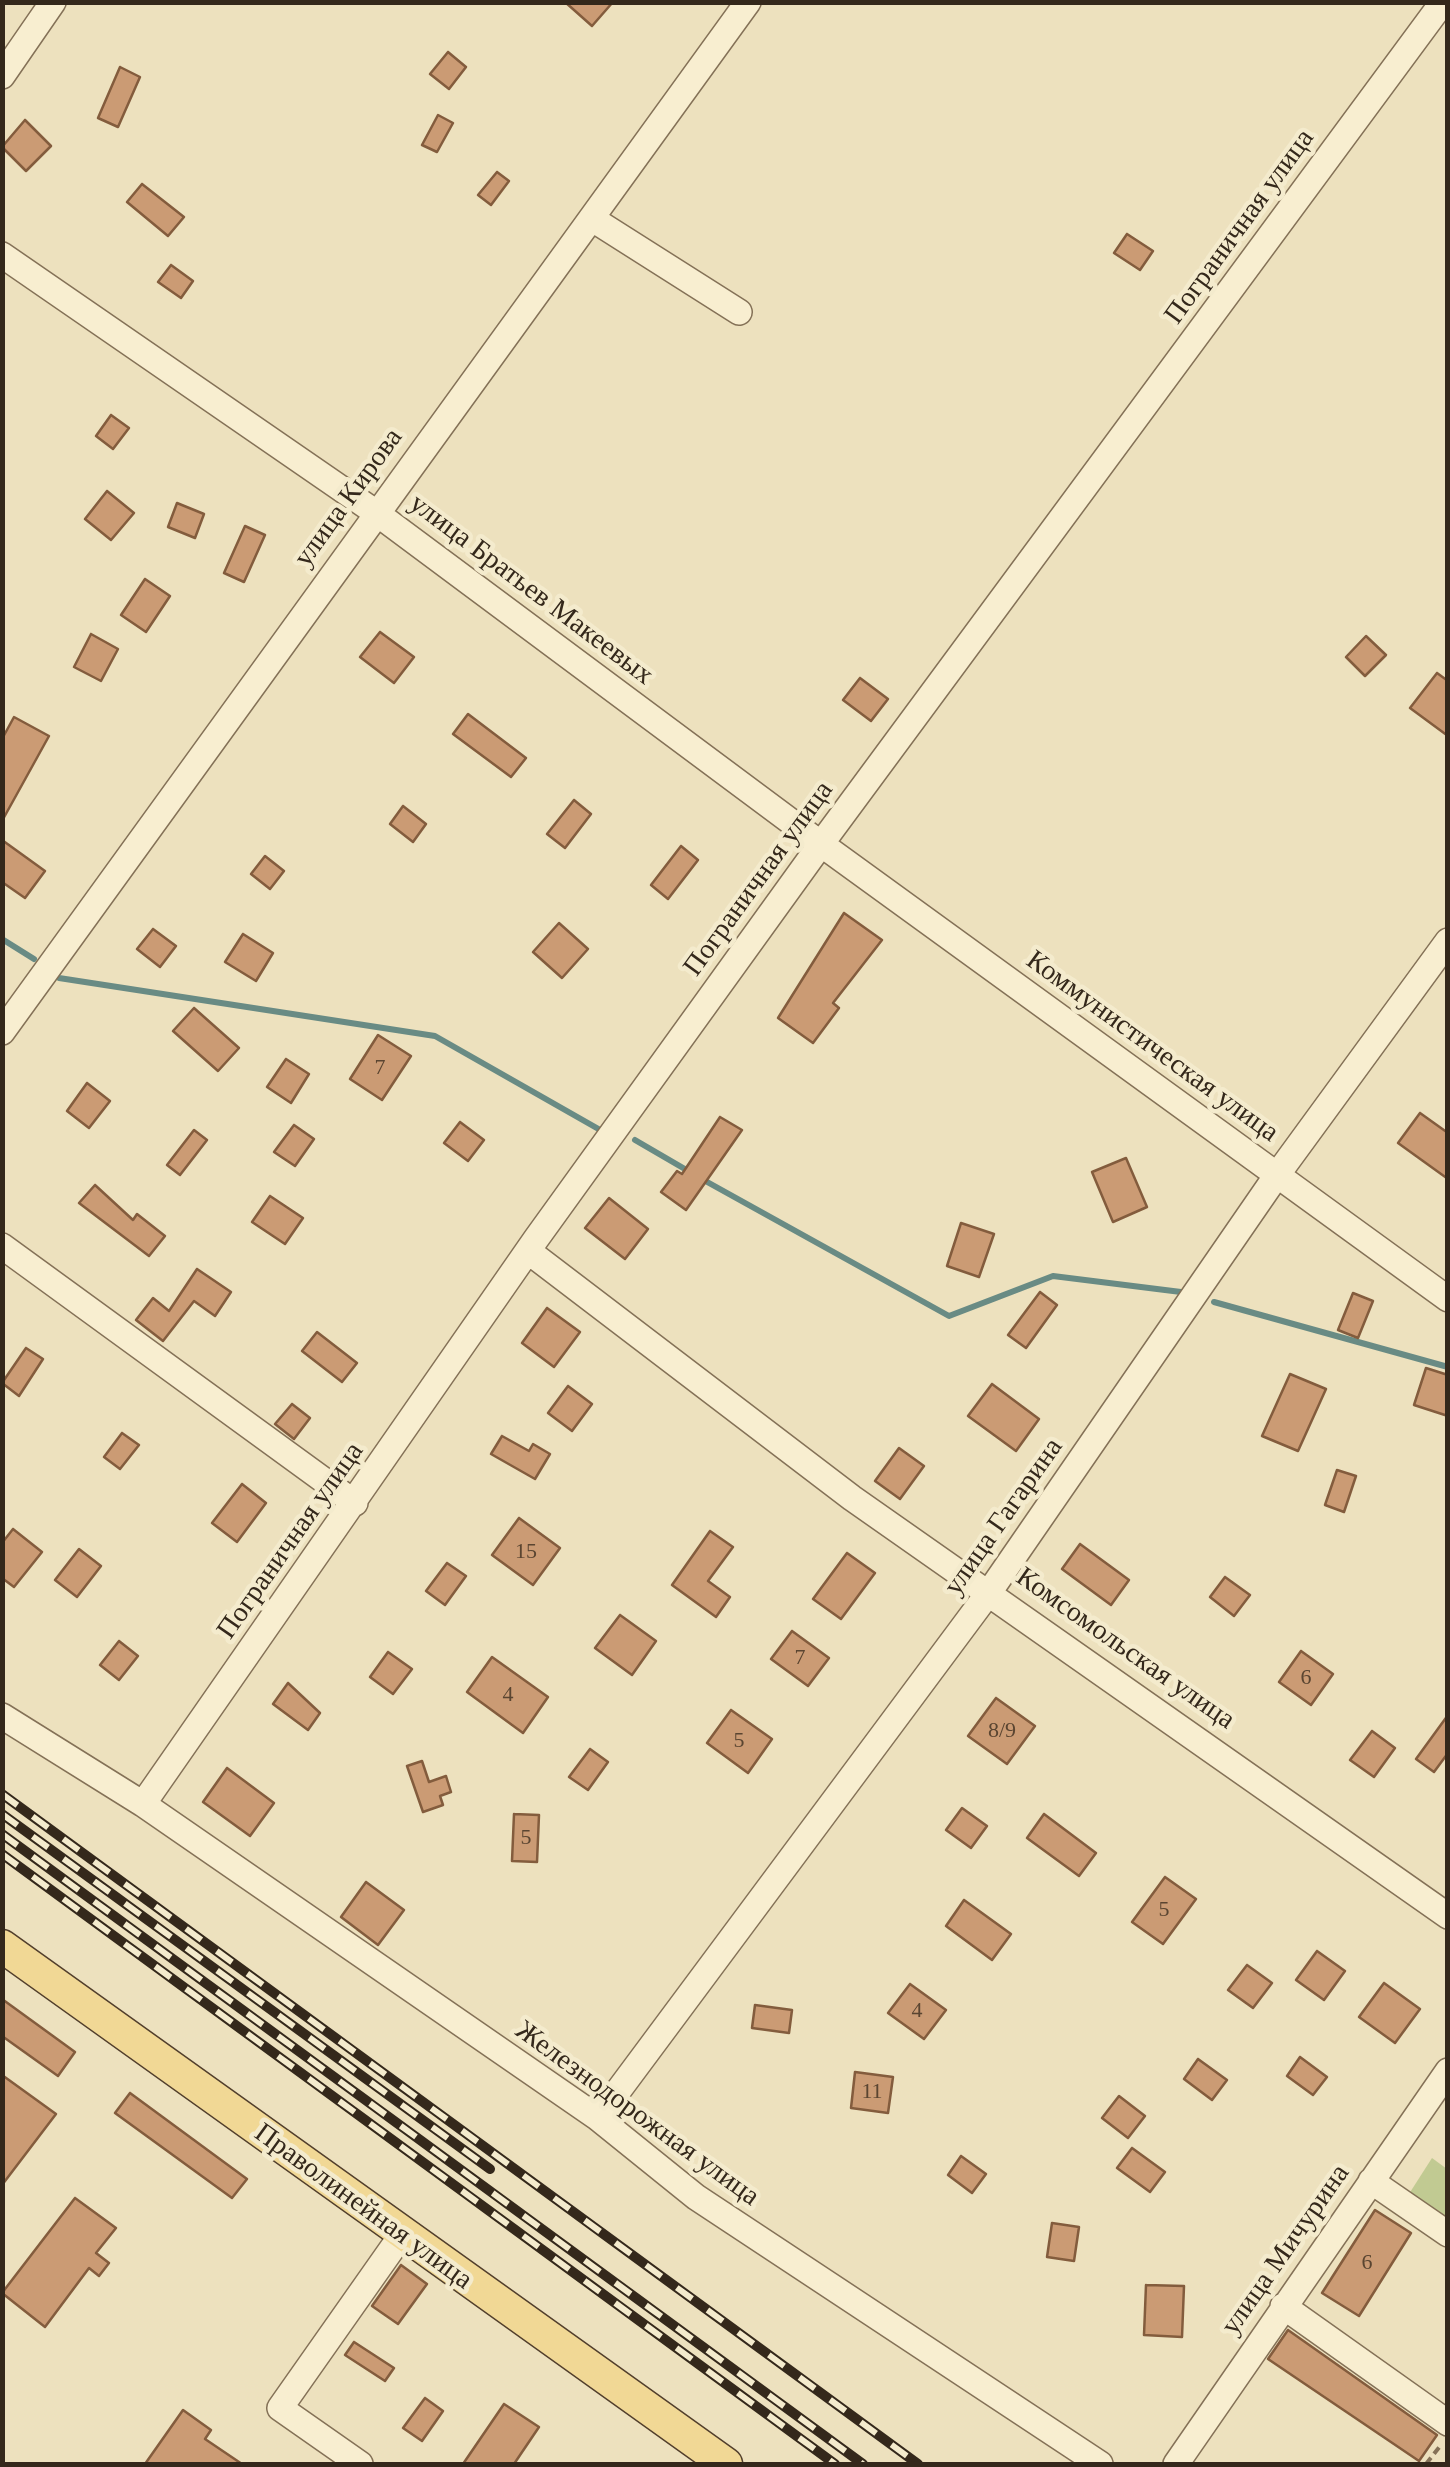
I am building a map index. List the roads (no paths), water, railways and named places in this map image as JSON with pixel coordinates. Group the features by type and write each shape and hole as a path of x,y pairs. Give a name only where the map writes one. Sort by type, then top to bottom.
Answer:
{"main road":[{"name":"Праволинейная улица","path":"2,1946 401,2236 726,2464"}],"street":[{"path":"2,76 53,2"},
{"name":"улица Кирова","path":"2,1032 375,512 594,220 748,2"},
{"name":"Пограничная улица","path":"143,1804 528,1251 821,844 1443,2"},
{"path":"594,220 739,312"},
{"name":"улица Братьев Макеевых","path":"2,255 375,512 821,844"},
{"name":"Коммунистическая улица","path":"821,844 1448,1299"},
{"name":"улица Гагарина","path":"598,2118 990,1590 1278,1175 1448,941"},
{"path":"2,1246 355,1503"},
{"name":"Комсомольская улица","path":"528,1251 852,1498 990,1590 1448,1916"},
{"name":"Железнодорожная улица","path":"2,1716 143,1804 598,2118 696,2198 1100,2464"},
{"name":"улица Мичурина","path":"1176,2464 1448,2072"},
{"path":"1371,2180 1448,2234"},
{"path":"360,2464 280,2408 401,2236"},
{"path":"1283,2306 1448,2423"}],"waterway":[{"path":"2,939 34,959"},
{"path":"54,974 59,978 435,1036 602,1131"},
{"path":"635,1140 690,1172"},
{"path":"700,1178 949,1316 1053,1276 1181,1292"},
{"path":"1214,1302 1448,1367"}],"railway":[{"path":"2,1794 918,2464"},
{"path":"2,1814 490,2169"},
{"path":"2,1834 863,2464"},
{"path":"2,1854 835,2464"}]}
